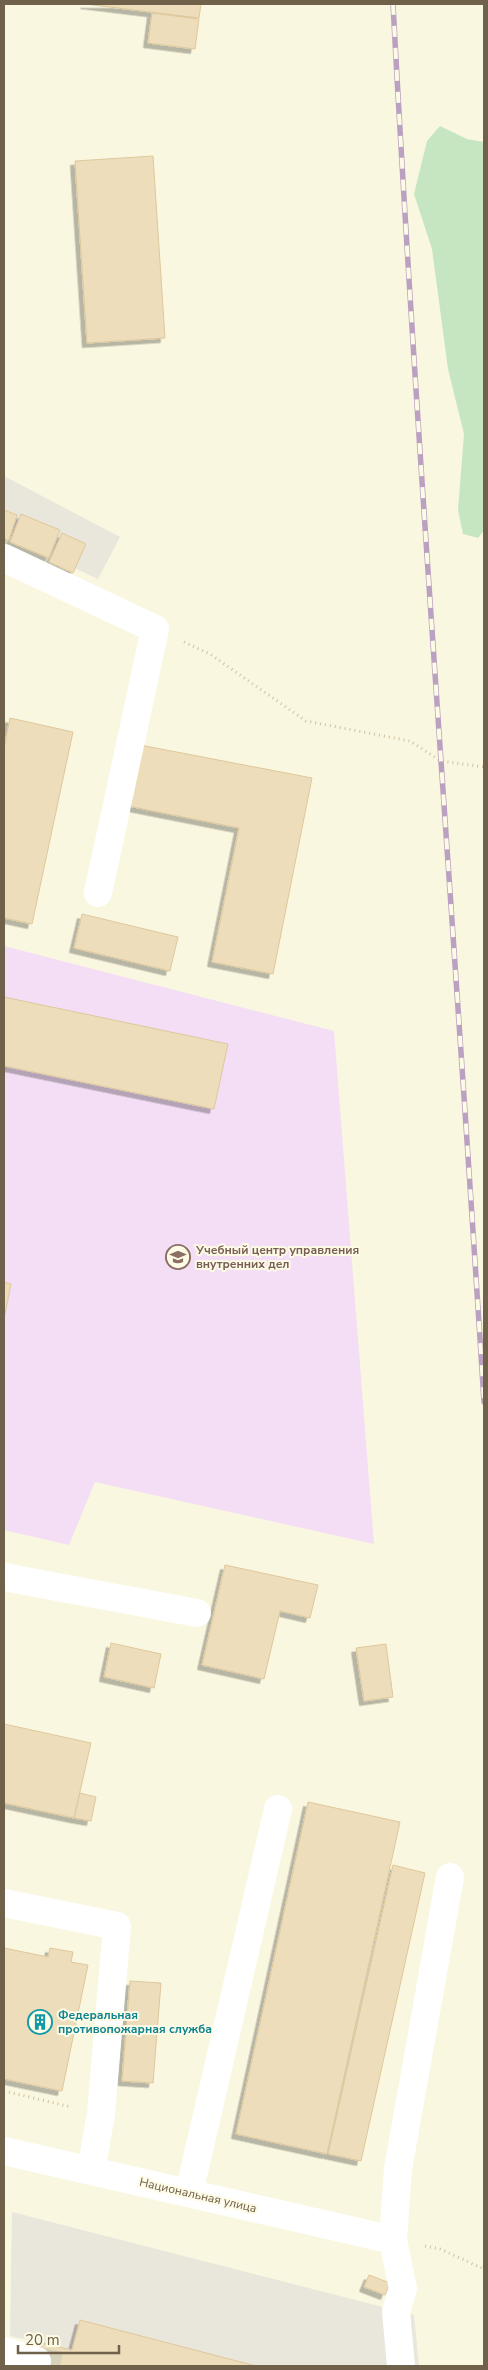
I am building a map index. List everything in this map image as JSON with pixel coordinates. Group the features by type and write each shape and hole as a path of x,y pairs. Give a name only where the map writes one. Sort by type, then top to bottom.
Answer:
{"street":[{"path":"4,558 155,629 98,893"},
{"path":"4,1577 197,1614"},
{"path":"189,2193 278,1810"},
{"path":"401,2366 396,2311 403,2289 393,2240 398,2168 450,1877"},
{"path":"4,1903 117,1926 101,2114 91,2171"},
{"name":"Национальная улица","path":"4,2151 393,2240"},
{"path":"4,2351 37,2360"}],"path":[{"path":"155,629 210,654 306,721 410,741 441,760 484,768"},
{"path":"4,2090 101,2114"},
{"path":"393,2240 440,2249 484,2269"}],"shaded area":[{"path":"4,476 120,537 98,579 4,535"},
{"name":"Учебный центр управления внутренних дел","path":"4,946 334,1031 374,1544 95,1482 69,1545 4,1530"},
{"path":"12,2212 414,2315 419,2366 36,2366 42,2343 10,2336"}],"green space":[{"path":"440,126 467,139 484,142 484,530 478,538 463,534 458,510 464,434 448,369 432,249 414,194 427,141"}],"building":[{"path":"85,4 201,4 199,18"},
{"path":"152,13 199,19 195,49 148,43"},
{"path":"153,156 165,338 87,343 75,161"},
{"path":"4,510 17,515 9,540 4,539"},
{"path":"21,514 60,530 49,558 10,542"},
{"path":"62,533 86,544 73,573 49,562"},
{"path":"10,718 73,732 32,924 4,918 4,748"},
{"path":"140,745 312,778 273,974 212,962 239,828 128,806"},
{"path":"82,914 178,937 170,971 74,948"},
{"path":"4,997 228,1044 214,1109 4,1066"},
{"path":"4,1282 11,1284 4,1319"},
{"path":"225,1565 318,1585 310,1618 280,1611 264,1679 202,1665"},
{"path":"111,1643 161,1654 154,1688 104,1677"},
{"path":"386,1644 393,1697 364,1701 356,1648"},
{"path":"4,1724 91,1743 74,1818 4,1803"},
{"path":"80,1793 96,1797 91,1821 74,1818"},
{"path":"308,1802 400,1822 327,2154 236,2134"},
{"path":"393,1865 425,1873 361,2161 328,2154"},
{"name":"Федеральная противопожарная служба","path":"4,1948 48,1957 50,1948 73,1952 71,1962 88,1965 62,2091 4,2079"},
{"path":"130,1981 161,1983 153,2083 122,2081"},
{"path":"369,2275 390,2283 385,2295 364,2287"},
{"path":"80,2320 256,2366 36,2366 42,2343 72,2350"}],"tunnel":[{"path":"37,2361 60,2366"}],"railway":[{"path":"393,4 414,353 484,1402"}],"place":[{"name":"Учебный центр управления внутренних дел","path":"178,1257"},
{"name":"Федеральная противопожарная служба","path":"40,2022"}]}
